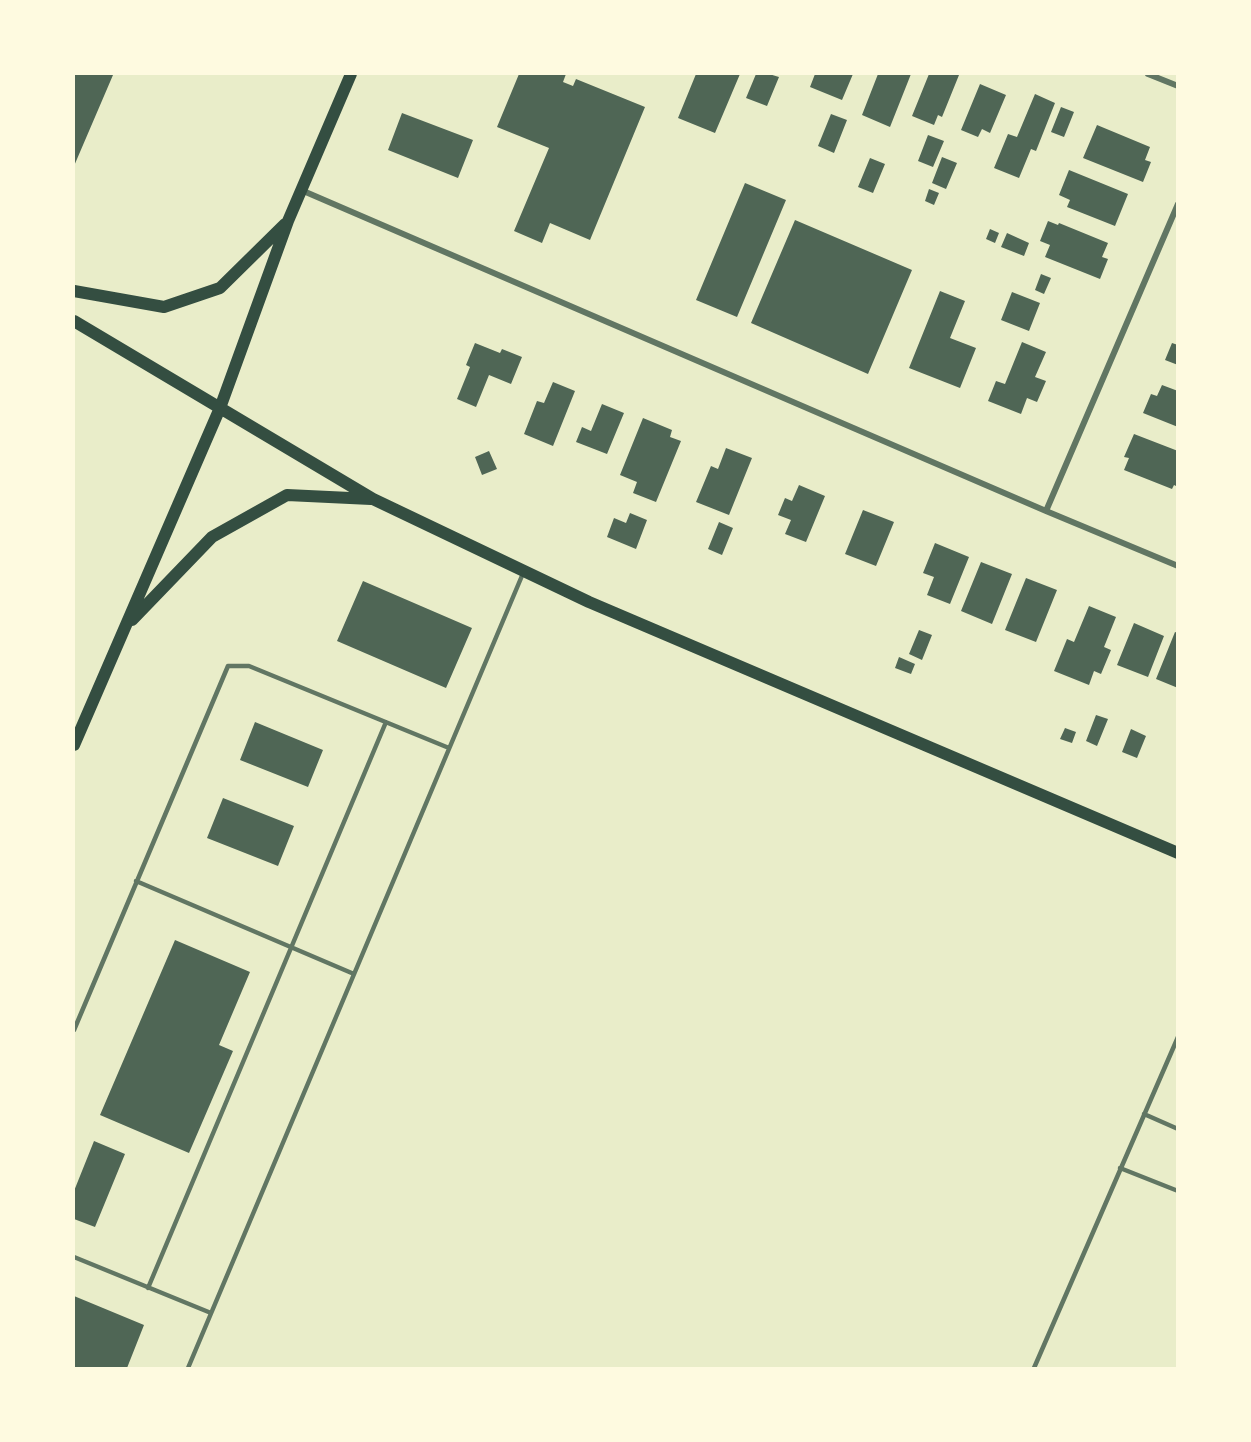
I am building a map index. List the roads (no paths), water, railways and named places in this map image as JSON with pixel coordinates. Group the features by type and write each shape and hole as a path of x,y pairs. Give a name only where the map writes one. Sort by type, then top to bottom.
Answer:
{"main road":[{"path":"74,745 220,408 288,221 351,74"},
{"path":"74,291 164,307 220,288 288,221"},
{"path":"74,321 373,499 590,603 1178,853"},
{"path":"124,627 212,537 287,495 373,499"}],"street":[{"path":"1148,74 1178,86"},
{"path":"301,190 1178,566"},
{"path":"1046,511 1178,204"}],"lane":[{"path":"188,1368 524,571"},
{"path":"74,1030 228,666 249,666 449,748"},
{"path":"148,1288 386,722"},
{"path":"136,881 354,974"},
{"path":"1034,1368 1178,1037"},
{"path":"1144,1114 1178,1129"},
{"path":"1120,1168 1178,1191"},
{"path":"74,1257 211,1313"}]}
